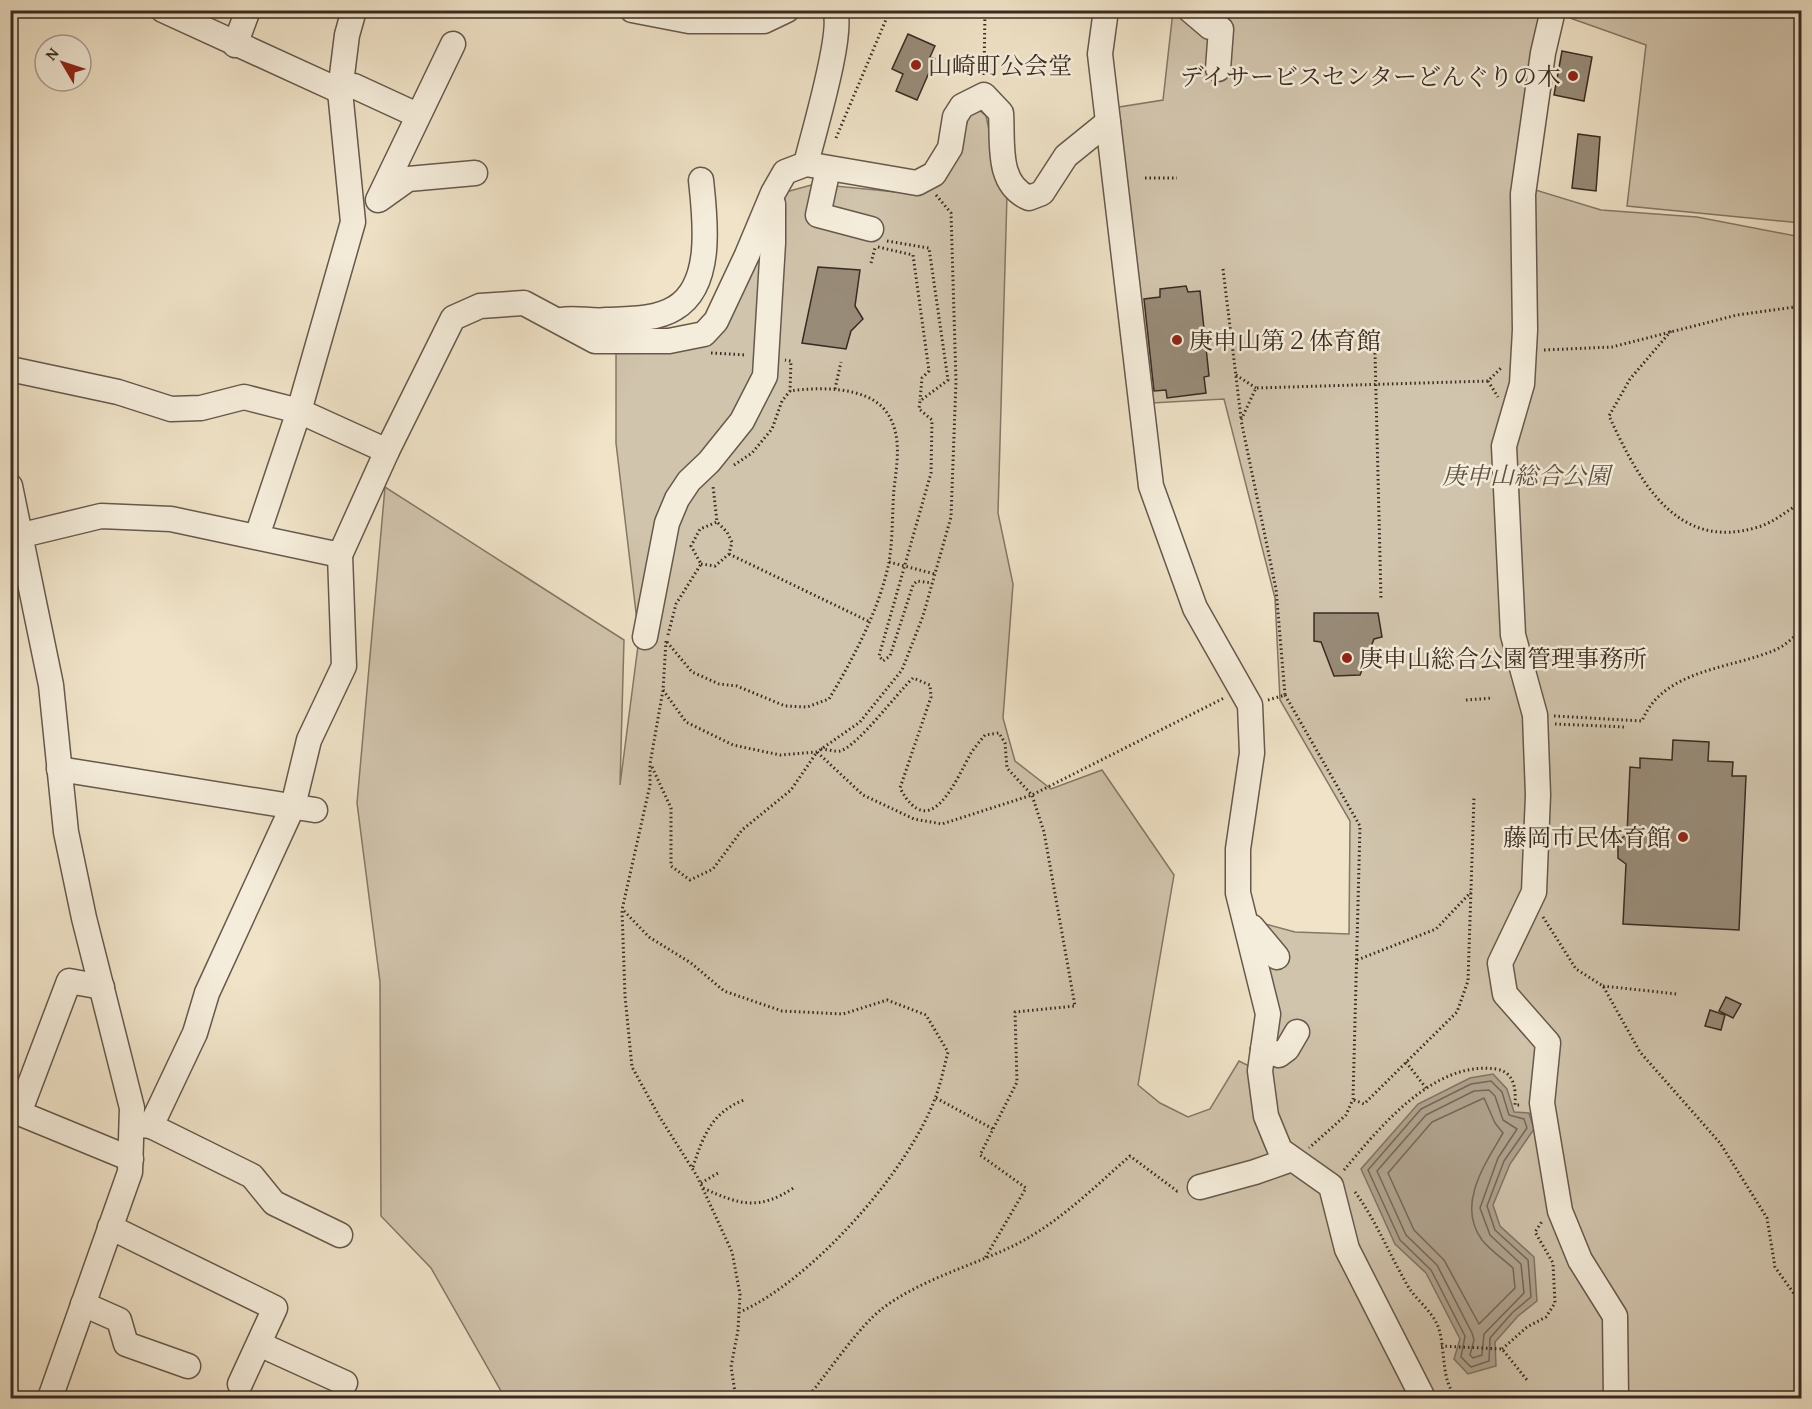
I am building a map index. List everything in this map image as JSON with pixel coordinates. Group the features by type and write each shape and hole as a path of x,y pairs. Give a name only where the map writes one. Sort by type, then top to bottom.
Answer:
{"street":[{"path":"163,10 235,45 340,91 354,86 417,115"},
{"path":"235,45 248,10"},
{"path":"257,536 299,411 353,222 340,91 347,35 354,10"},
{"path":"632,10 689,21 764,21 787,10"},
{"path":"835,10 838,20 814,86 818,215 871,229"},
{"path":"1106,10 1100,54 1151,486 1195,608 1245,698 1252,753 1238,849 1237,875 1268,1014 1260,1071 1266,1116 1280,1150 1343,1189 1347,1249 1423,1398"},
{"path":"1190,10 1210,27 1221,29 1218,69"},
{"path":"1553,10 1543,53 1523,194 1524,351 1522,384 1504,446 1513,635 1535,715 1538,795 1534,892 1500,963 1505,994 1548,1043 1542,1103 1560,1211 1580,1260 1615,1316 1616,1398"},
{"path":"378,200 453,44"},
{"path":"50,1398 130,1172 131,1159 142,1125 195,1033 207,993 304,808 309,740 344,666 340,555 387,451 453,318 480,306 524,303 595,341 669,341 704,334 716,321 773,193 785,172 817,166 916,183 934,174 950,148 955,117 962,106 984,95 1001,113 1005,176 1017,193 1029,198 1042,193 1066,156 1108,122"},
{"path":"353,222 378,200 408,179 476,173"},
{"path":"556,321 645,317 674,309 694,289 702,260 706,228 700,180"},
{"path":"656,639 667,524 677,499 689,481 709,462 742,421 765,376 773,243 773,193"},
{"path":"10,369 118,392 171,409 201,408 244,397 299,411 387,451"},
{"path":"10,486 16,538 51,685 66,832 132,1108 142,1125 252,1176 274,1203 340,1235"},
{"path":"16,538 101,516 171,519 340,555"},
{"path":"59,768 304,808"},
{"path":"1245,918 1277,957"},
{"path":"102,987 69,981 19,1113 131,1159"},
{"path":"1263,1049 1279,1055 1287,1049 1297,1032"},
{"path":"1200,1187 1293,1159"},
{"path":"110,1227 275,1308 240,1384"},
{"path":"83,1304 119,1320 126,1344 188,1366"},
{"path":"259,1344 345,1383"}],"path":[{"path":"835,140 890,10"},
{"path":"984,95 985,10"},
{"path":"1145,178 1177,178"},
{"path":"650,764 670,808 671,866 690,880 713,869 742,830 791,790 817,752 860,722 902,670 923,616 951,517 956,369 951,213 923,179"},
{"path":"871,263 878,239 929,249 948,380 920,400"},
{"path":"913,255 929,371 922,378 919,409 932,420 931,473 879,656 883,661 890,656 913,585 917,581 932,583"},
{"path":"1223,269 1241,420 1276,589 1285,695 1360,826 1353,1099 1346,1115 1328,1134 1293,1159"},
{"path":"1524,351 1612,347 1737,315 1802,306"},
{"path":"1671,331 1630,379 1610,416 1644,482 1669,513 1708,531 1734,532 1760,527 1802,502"},
{"path":"1374,353 1381,600"},
{"path":"726,471 752,453 772,429 782,401 790,391 790,361 765,356"},
{"path":"835,389 841,362"},
{"path":"1236,375 1256,388 1375,385 1488,381 1503,366"},
{"path":"656,639 692,672 785,706 807,707 829,699 854,657 889,562 898,447 892,425 884,409 863,396 820,386 790,391"},
{"path":"1241,420 1256,388"},
{"path":"701,564 715,566 729,554 732,542 727,532 717,522 712,489 714,483"},
{"path":"701,564 691,546 700,529 717,522"},
{"path":"729,554 868,621"},
{"path":"889,562 935,574"},
{"path":"701,564 656,639 663,690 650,764 650,785 622,910 625,996 632,1066 658,1116 693,1167 732,1252 740,1294 731,1367 736,1398"},
{"path":"1535,715 1642,721 1650,702 1690,677 1712,667 1734,663 1777,649 1802,631"},
{"path":"821,749 840,751 861,736 896,694 913,678 930,686 931,697 900,788 908,802 925,810 940,806 953,789 985,735 999,733 1005,743 1007,768 1032,795 1044,832 1075,1006 1015,1012 1017,1082 995,1130 980,1155 1026,1188 985,1258"},
{"path":"663,690 686,722 733,745 780,755 817,752 863,795 914,819 942,824 1032,795 1245,698 1285,695"},
{"path":"1466,699 1493,698"},
{"path":"1560,724 1626,728"},
{"path":"1353,1099 1364,1104 1457,1012 1468,981 1474,797"},
{"path":"1357,960 1436,929 1471,892"},
{"path":"1531,898 1576,969 1603,986 1677,994"},
{"path":"622,910 649,937 691,963 724,991 782,1011 843,1014 887,1000 926,1015 948,1052 936,1098 906,1152 860,1216 810,1264 765,1301 739,1312"},
{"path":"1603,986 1640,1052 1720,1143 1762,1209 1767,1218 1775,1267 1802,1305"},
{"path":"1406,1062 1426,1088"},
{"path":"1458,1398 1453,1395 1448,1378 1437,1324 1410,1288 1374,1218 1343,1189 1375,1136 1426,1088 1459,1071 1485,1067 1503,1070 1512,1079 1516,1091 1515,1106 1542,1103"},
{"path":"936,1098 995,1130"},
{"path":"693,1167 703,1135 715,1118 731,1105 744,1100"},
{"path":"807,1398 882,1308 928,1283 985,1258 1048,1226 1075,1206 1130,1156 1177,1191 1200,1187"},
{"path":"701,1183 718,1173"},
{"path":"703,1188 729,1200 749,1205 770,1201 795,1187"},
{"path":"1442,1346 1502,1349 1527,1327 1546,1317 1555,1303 1553,1263 1535,1232 1540,1222 1560,1211"},
{"path":"1502,1349 1527,1380"}],"green space":[{"path":"1572,10 1801,11 1801,223 1627,206 1646,45 1570,18"},
{"name":"庚申山総合公園","path":"1173,11 1542,11 1519,185 1601,210 1697,217 1801,237 1801,1398 505,1398 431,1268 381,1216 380,982 357,803 385,487 624,640 620,785 639,638 616,443 616,353 695,348 724,320 786,192 815,184 916,194 960,152 969,113 978,109 986,116 998,171 1007,195 998,513 1013,584 1003,718 1015,761 1051,789 1102,770 1174,875 1138,1085 1160,1103 1188,1117 1210,1109 1239,1061 1253,1068 1275,1018 1254,921 1295,932 1349,934 1350,821 1280,700 1275,598 1224,399 1152,403 1113,108 1163,100"}],"water":[{"path":"1493,1074 1507,1089 1514,1112 1529,1113 1534,1129 1510,1164 1493,1205 1500,1226 1534,1257 1537,1301 1518,1316 1495,1342 1496,1366 1468,1374 1454,1359 1460,1339 1426,1273 1395,1244 1361,1169 1418,1104 1470,1078"}],"building":[{"name":"山崎町公会堂","path":"908,34 935,46 930,57 935,59 917,100 896,91 903,74 892,69"},
{"name":"デイサービスセンターどんぐりの木","path":"1562,51 1592,57 1584,101 1554,95"},
{"path":"1578,134 1600,137 1596,191 1572,188"},
{"path":"818,267 860,270 855,306 863,319 851,331 846,349 802,343"},
{"name":"庚申山第２体育館","path":"1186,286 1188,292 1200,291 1209,376 1204,377 1206,393 1167,398 1166,390 1154,391 1144,299 1160,297 1160,289"},
{"name":"庚申山総合公園管理事務所","path":"1314,613 1378,613 1382,637 1374,639 1360,675 1334,676 1321,642 1314,641"},
{"name":"藤岡市民体育館","path":"1673,740 1709,742 1708,761 1733,762 1732,776 1746,776 1739,930 1623,924 1626,864 1618,858 1618,841 1627,834 1630,767 1640,768 1640,758 1672,760"},
{"path":"1726,997 1741,1004 1733,1018 1719,1011"},
{"path":"1710,1010 1725,1015 1721,1030 1705,1026"}],"place":[{"name":"山崎町公会堂","path":"916,65"},
{"name":"デイサービスセンターどんぐりの木","path":"1573,76"},
{"name":"庚申山第２体育館","path":"1177,340"},
{"name":"庚申山総合公園管理事務所","path":"1347,658"},
{"name":"藤岡市民体育館","path":"1683,837"}]}
